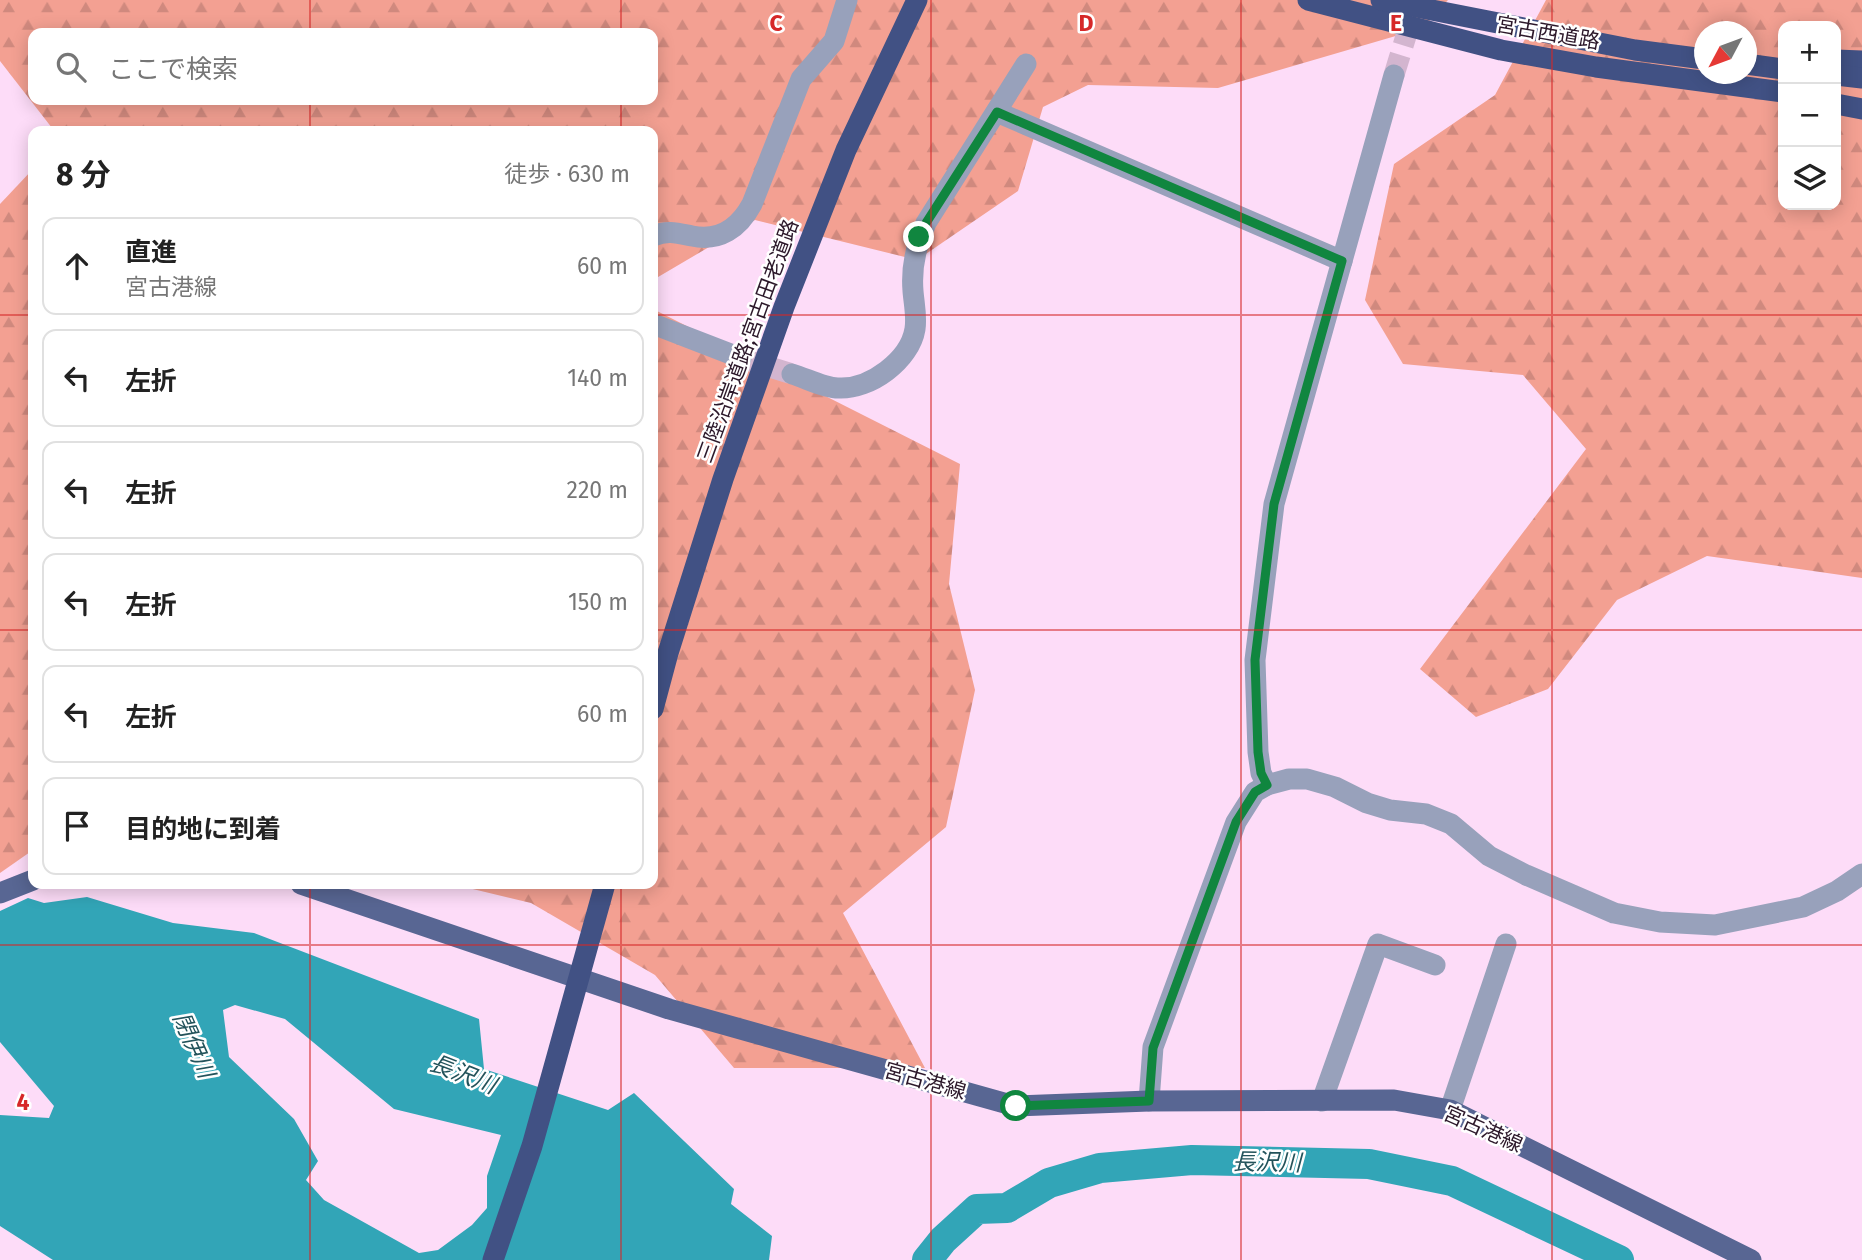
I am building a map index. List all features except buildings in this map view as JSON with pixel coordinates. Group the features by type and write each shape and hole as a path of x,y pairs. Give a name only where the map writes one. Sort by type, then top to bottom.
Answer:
{"highway":[{"name":"三陸沿岸道路;宮古田老道路","path":"658,690 723,479 784,307 846,150 918,0"},
{"name":"宮古西道路","path":"1308,0 1501,50 1596,67 1778,92"},
{"name":"宮古西道路","path":"1381,0 1635,50 1694,58"},
{"path":"1635,50 1694,52"},
{"path":"1757,55 1778,57"},
{"path":"1841,60 1862,61"},
{"path":"1757,65 1778,68"},
{"path":"1841,76 1862,78"},
{"path":"1841,97 1862,99"},
{"path":"1841,105 1862,109"},
{"path":"493,1260 532,1146 604,889"}],"main road":[{"path":"0,893 28,882"},
{"name":"宮古港線","path":"316,889 669,1009 1016,1106 1149,1101 1394,1100 1450,1110 1751,1260"}],"street":[{"path":"658,234 677,232 694,237 720,235 744,220 801,79 834,41 847,0"},
{"path":"792,374 838,388 860,384 881,375 898,361 915,333 912,267 919,237 1026,64"},
{"path":"1267,785 1261,773 1258,752 1255,660 1274,504 1394,75"},
{"path":"997,112 1342,261"},
{"path":"658,326 741,358"},
{"path":"1149,1101 1153,1048 1236,822 1255,792 1267,785 1289,779 1307,779 1335,787 1367,803 1390,810 1426,814 1451,824 1489,856 1526,875 1614,913 1660,922 1715,925 1803,907 1837,891 1862,874"},
{"path":"1322,1101 1378,944 1435,965"},
{"path":"1450,1110 1506,944"}],"green space":[{"path":"0,0 1448,0 1423,28 1218,88 1088,85 1043,107 1018,191 917,260 755,220 658,277 658,126 50,126 34,105 658,105 658,28 28,28 28,97 0,61"},
{"path":"1546,0 1862,0 1862,578 1707,556 1617,600 1548,689 1476,717 1420,669 1586,449 1523,375 1403,364 1365,300 1394,164 1495,95"},
{"path":"28,174 28,853 0,873 0,204"},
{"path":"658,312 960,464 949,584 975,690 946,827 843,913 925,1068 734,1068 655,975 531,903 473,889 658,889"}],"water":[{"name":"閉伊川","path":"87,897 173,923 254,933 479,1019 484,1069 608,1110 634,1093 734,1189 731,1204 772,1236 769,1260 53,1260 0,1226 0,1115 49,1118 54,1106 0,1042 0,911 28,898 44,903","holes":["235,1005 285,1019 394,1109 501,1135 487,1176 487,1208 472,1225 438,1250 419,1253 324,1200 306,1180 318,1161 294,1119 229,1057 223,1010"]}],"waterway":[{"name":"長沢川","path":"927,1260 943,1240 977,1209 1007,1208 1049,1183 1100,1168 1192,1160 1369,1164 1452,1181 1619,1260"}],"tunnel":[{"path":"1394,75 1414,10"},
{"path":"741,358 792,374"}],"route":[{"path":"919,237 997,112 1342,261 1274,504 1255,660 1258,752 1261,773 1267,785 1255,792 1236,822 1153,1048 1149,1101 1016,1106"}]}
